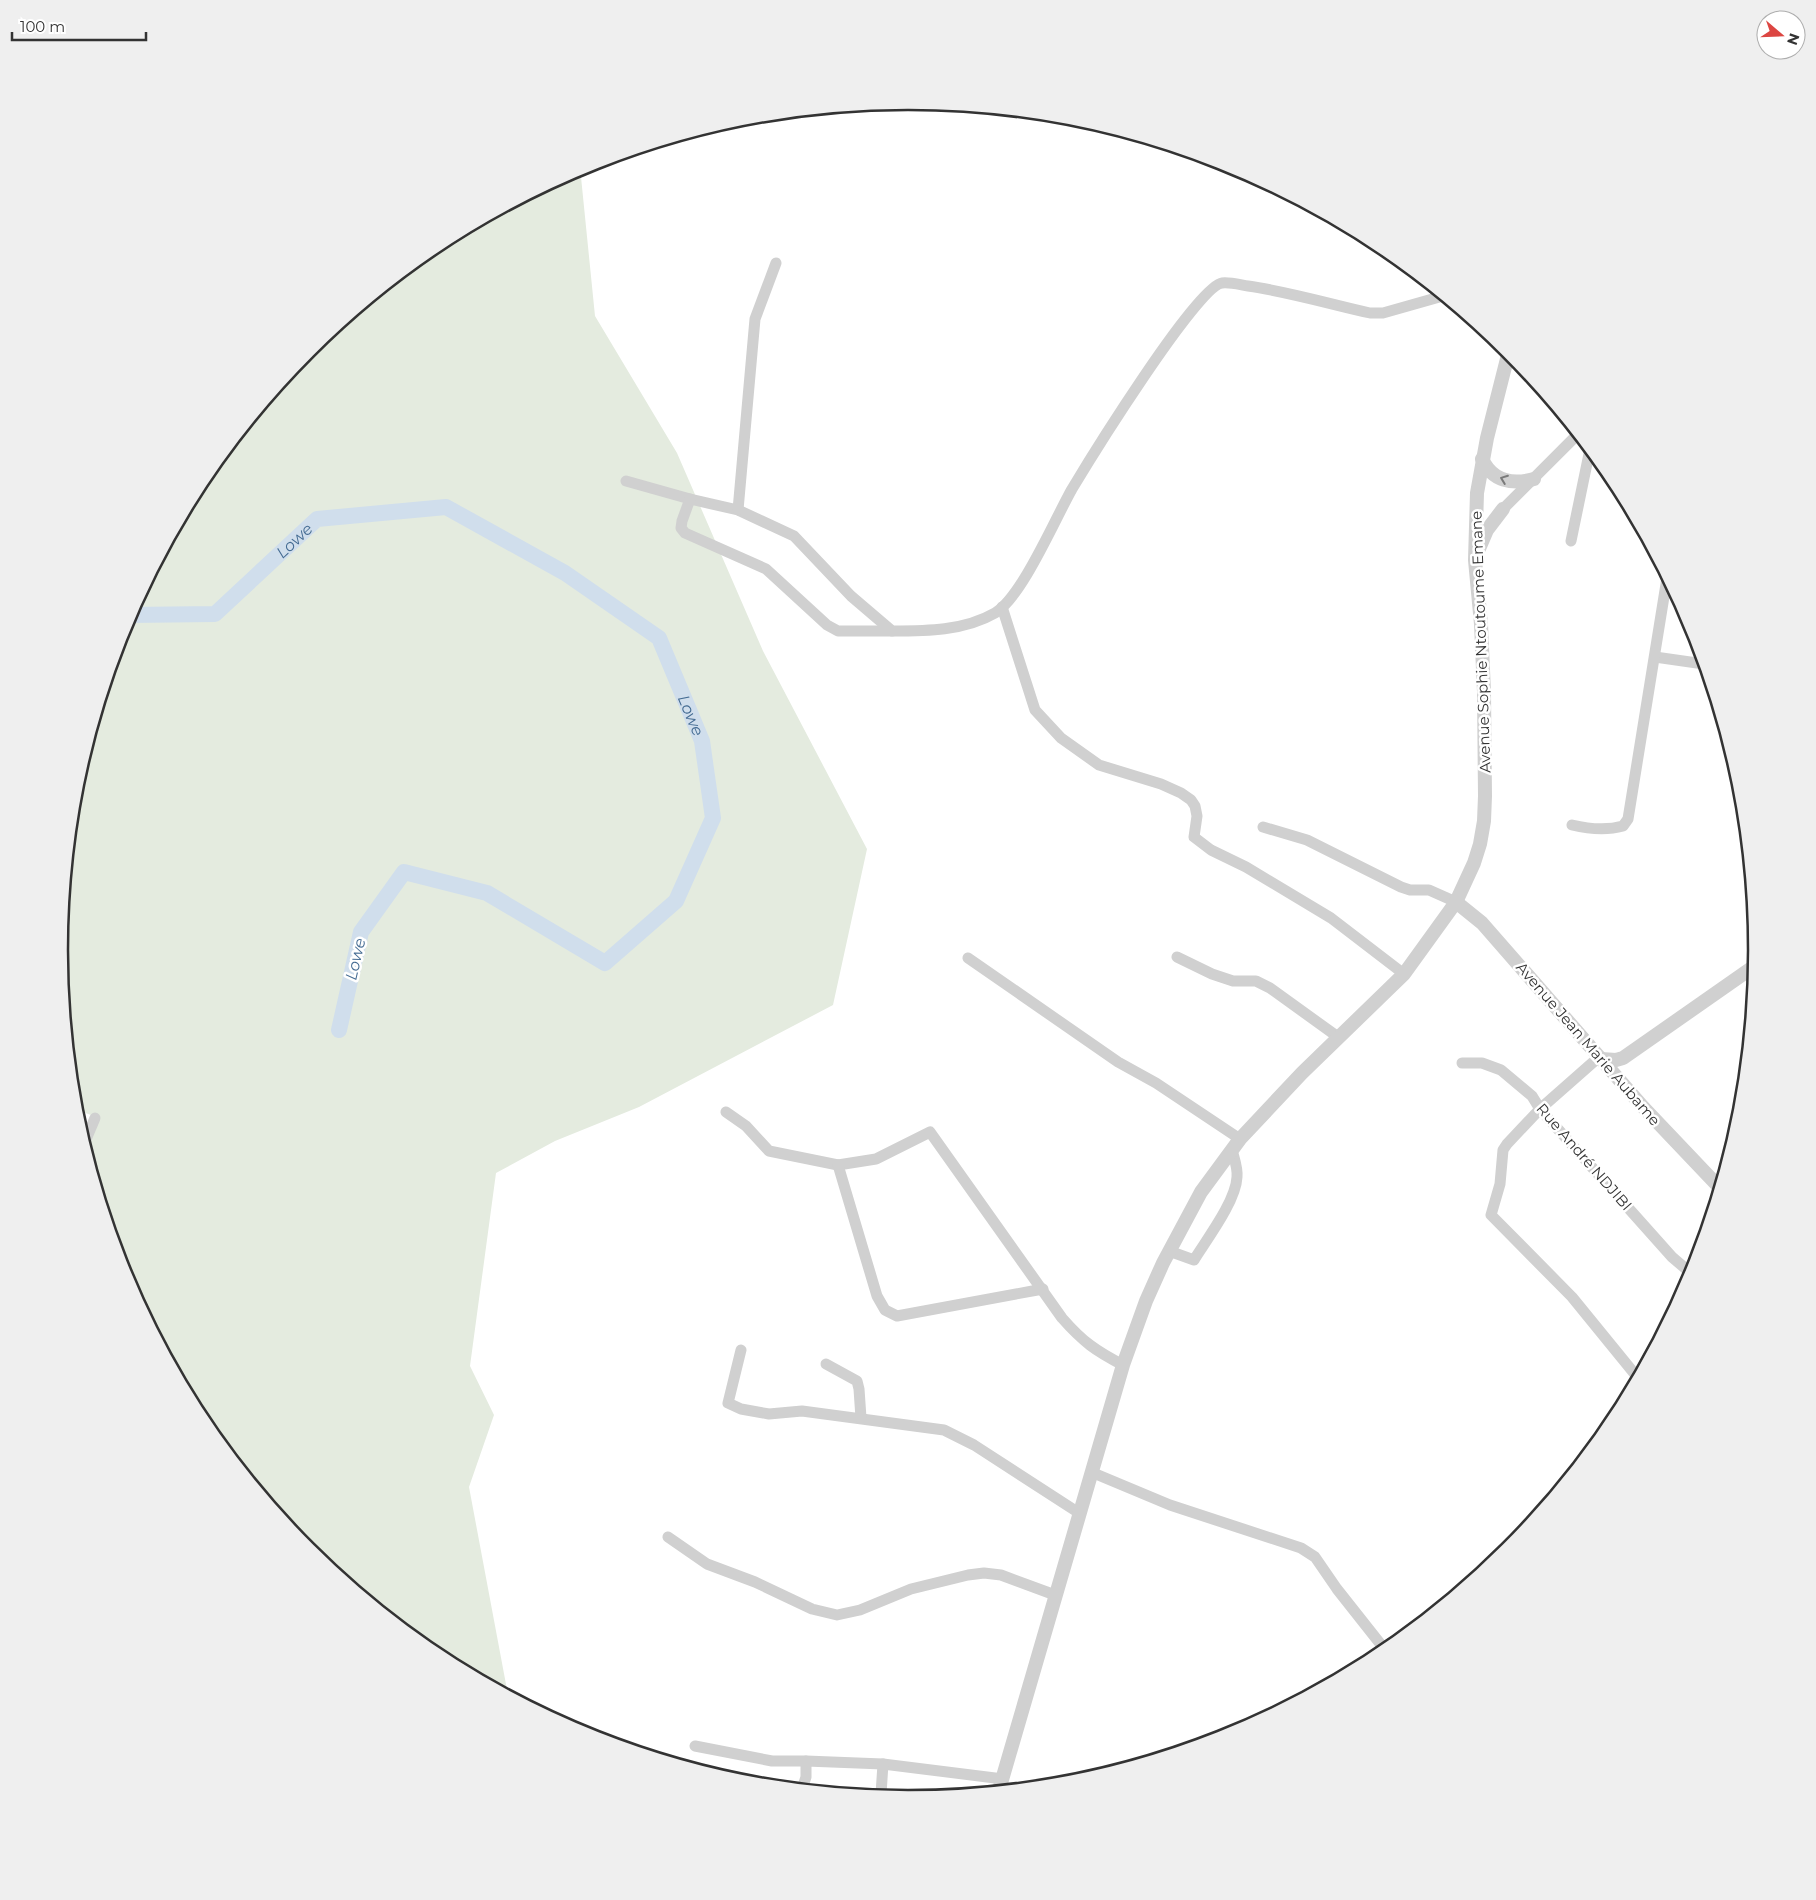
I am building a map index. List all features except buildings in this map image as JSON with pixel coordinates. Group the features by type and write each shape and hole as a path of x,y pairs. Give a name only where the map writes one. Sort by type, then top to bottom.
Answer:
{"street":[{"path":"738,510 755,319 776,263"},
{"path":"690,499 682,521 681,528 685,533 766,569 828,625 838,631 929,631 954,627 987,616 1008,602 1025,576 1073,488 1134,392 1199,300 1214,286 1223,282 1276,290 1370,313 1383,313 1437,298"},
{"name":"Avenue Sophie Ntoutoume Emane","path":"1001,1785 1123,1365 1146,1301 1169,1250 1201,1192 1236,1144 1302,1073 1404,974 1456,902 1474,863 1484,822 1486,796 1484,692 1476,560 1477,505 1482,459 1507,362"},
{"path":"1476,560 1483,537 1502,508 1575,437"},
{"path":"1571,542 1588,457"},
{"path":"1482,459 1492,472 1505,481 1522,482 1534,479"},
{"path":"626,480 690,499 738,510 794,536 851,596 892,631"},
{"path":"1477,505 1485,511 1502,508"},
{"path":"1572,825 1611,830 1623,826 1628,819 1666,586"},
{"path":"1002,607 1035,710 1061,738 1099,765 1161,784 1181,793 1191,800 1195,806 1197,816 1194,837 1211,850 1246,867 1331,918 1404,974"},
{"path":"1655,657 1698,663"},
{"path":"1263,827 1307,840 1401,887 1410,890 1429,890 1456,902"},
{"name":"Avenue Jean Marie Aubame","path":"1456,902 1482,923 1662,1128 1716,1182"},
{"path":"1177,957 1212,974 1233,981 1256,981 1270,988 1338,1037"},
{"path":"968,958 1118,1062 1156,1083 1236,1144 1236,1182 1221,1216 1194,1260 1169,1250"},
{"path":"1634,1373 1572,1297 1491,1215 1500,1184 1504,1150 1511,1138 1540,1109 1600,1058 1616,1060 1623,1058 1748,971"},
{"path":"1619,1080 1623,1058"},
{"name":"Rue André NDJIBI","path":"1462,1063 1482,1063 1501,1070 1532,1096 1540,1109 1672,1257 1686,1270"},
{"path":"726,1112 746,1126 769,1151 838,1165 876,1159 930,1132 1062,1318 1080,1339 1123,1365"},
{"path":"88,1134 95,1118"},
{"path":"838,1165 877,1296 885,1310 897,1316 1043,1289"},
{"path":"740,1350 728,1403 741,1409 769,1414 802,1411 944,1430 974,1445 1079,1513"},
{"path":"826,1364 856,1381 859,1389 862,1418"},
{"path":"1091,1472 1170,1505 1302,1548 1315,1557 1337,1589 1381,1645"},
{"path":"668,1537 707,1564 755,1582 812,1609 837,1615 860,1610 911,1590 968,1574 1001,1575 1055,1596"},
{"path":"694,1746 772,1760 883,1764 1000,1785"},
{"path":"804,1784 806,1778 806,1760"},
{"path":"881,1790 883,1764"}],"shaded area":[{"path":"581,175 595,316 677,453 763,651 867,849 833,1005 639,1107 555,1141 496,1173 470,1366 494,1415 469,1487 507,1688 441,1649 396,1617 354,1582 276,1504 241,1462 209,1417 180,1370 154,1322 131,1272 96,1168 87,1128 91,1115 84,1112 75,1060 69,1005 69,895 75,840 96,732 131,628 154,578 180,530 209,483 241,438 276,396 354,318 396,283 441,251 488,222 536,196"}],"waterway":[{"name":"Lowe","path":"137,615 215,614 317,519 446,507 565,573 659,638 702,741 713,818 676,901 605,963 487,893 404,872 361,932 339,1030"}]}
